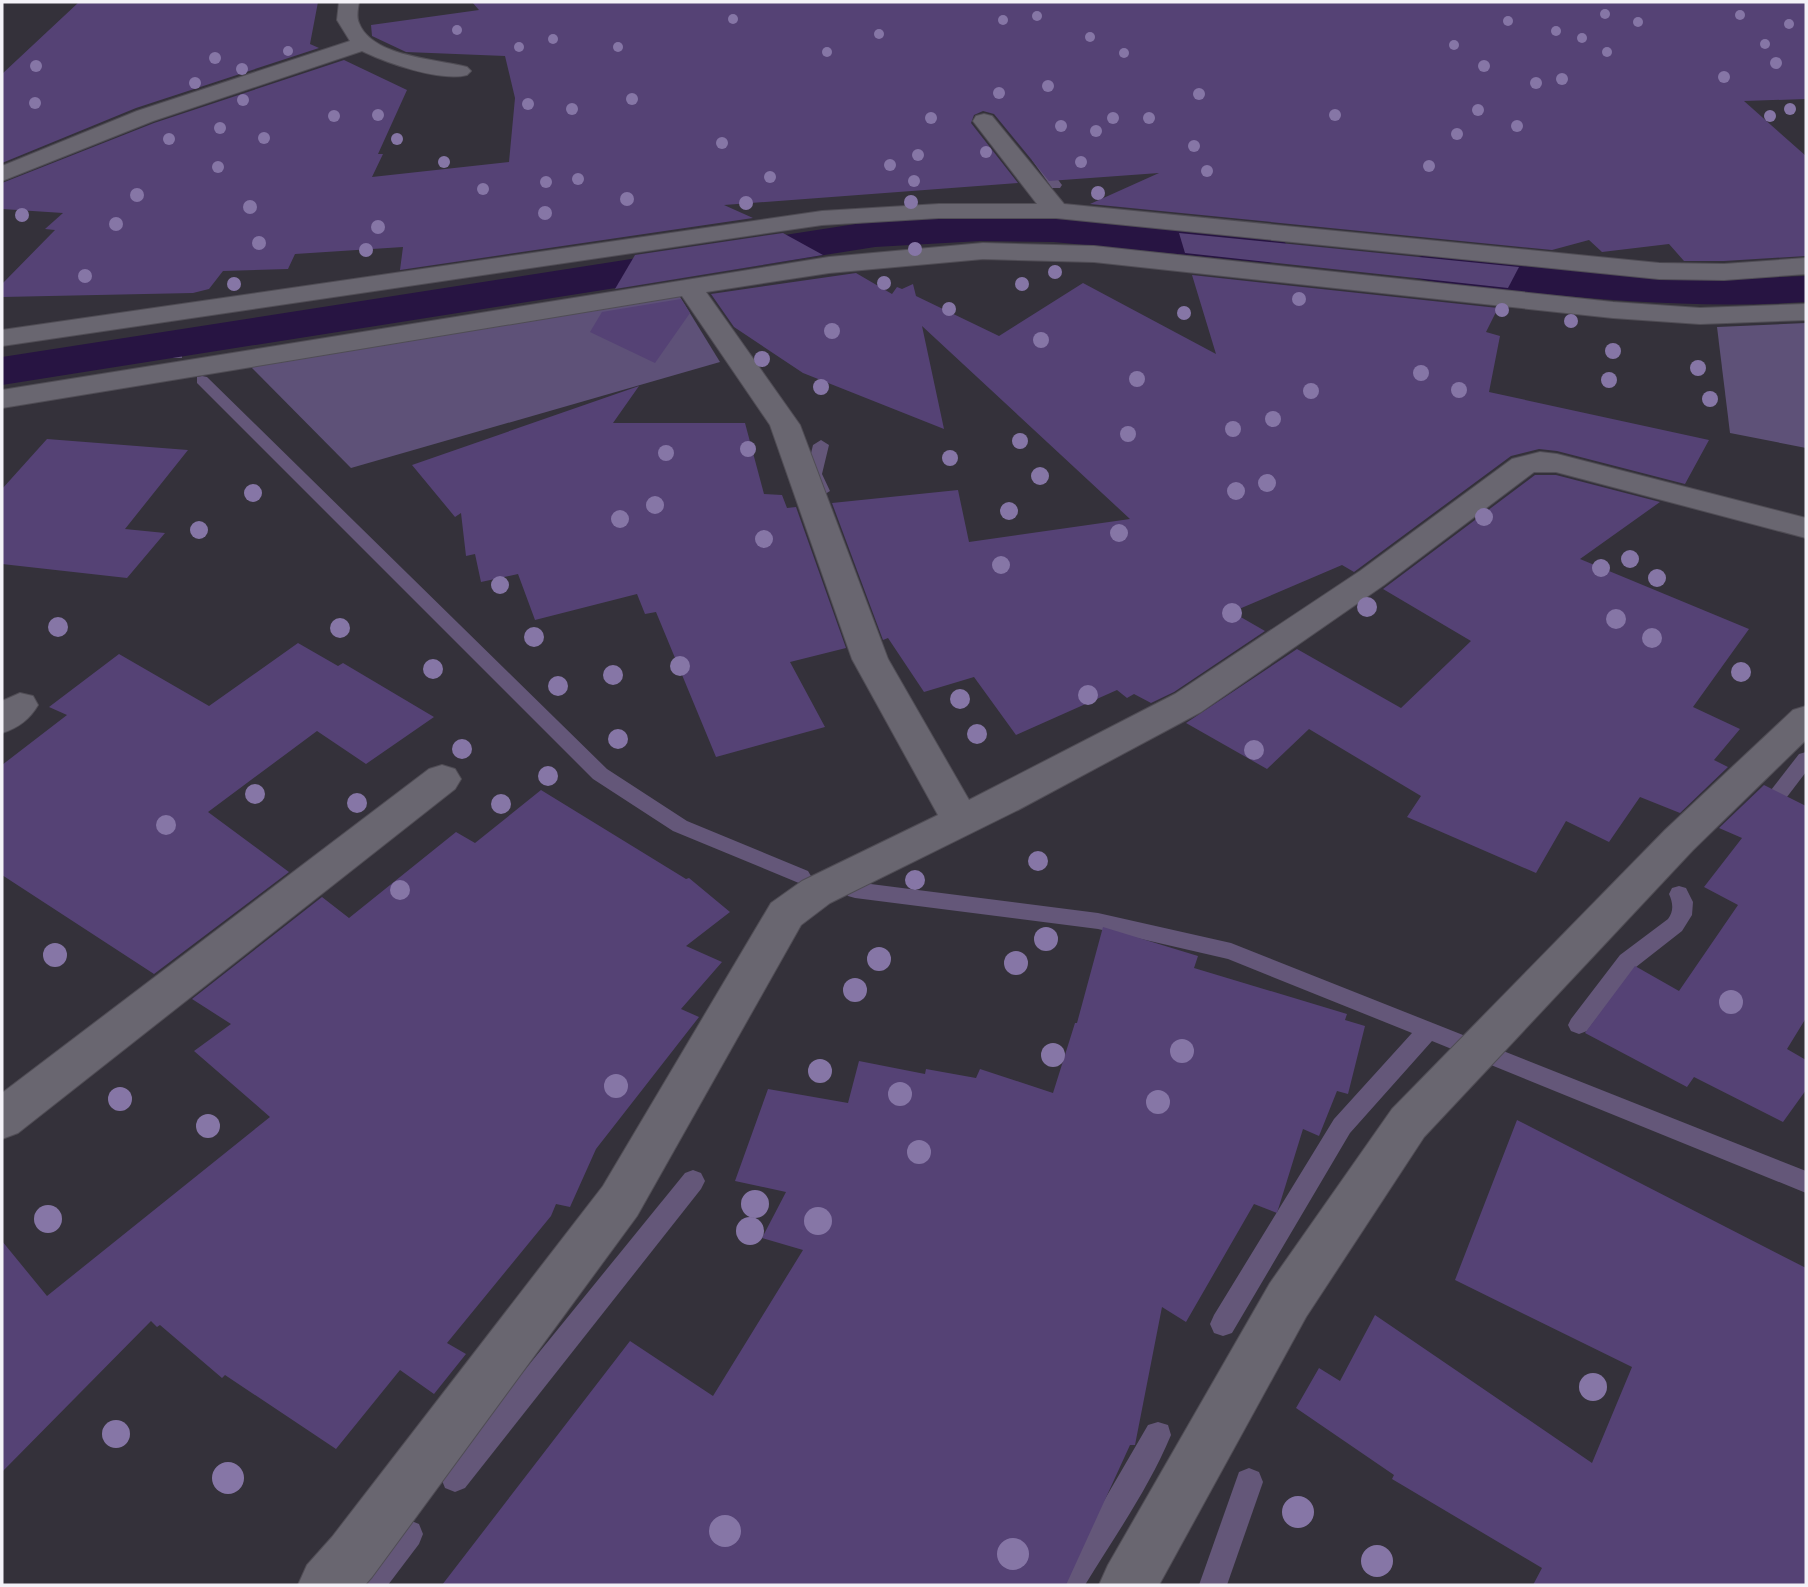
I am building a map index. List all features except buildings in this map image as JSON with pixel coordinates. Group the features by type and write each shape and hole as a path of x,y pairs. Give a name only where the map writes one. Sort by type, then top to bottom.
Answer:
{"street":[{"path":"349,2 346,9 351,28 362,44 411,62 460,71"},
{"path":"2,174 145,116 362,44"},
{"path":"984,121 1056,211"},
{"path":"2,338 822,218 939,211 1056,211 1221,230 1659,271 1724,272 1806,266"},
{"path":"2,399 829,265 983,251 1094,254 1613,310 1700,316 1806,312"},
{"path":"689,287 785,425 870,659 961,821"},
{"path":"327,1585 352,1557 620,1201 786,914 816,892 961,821 1188,703 1371,578 1523,465 1539,461 1557,463 1806,527"},
{"path":"1128,1585 1288,1300 1408,1123 1679,839 1806,719"},
{"path":"2,1119 442,779"}],"shaded area":[{"path":"677,292 720,362 351,468 250,366"},
{"path":"1806,323 1806,448 1730,433 1717,327"}],"waterway":[{"path":"1038,160 1056,185"},
{"path":"2,371 875,234 980,228 1054,229 1269,250"},
{"path":"1426,268 1616,288 1711,292 1806,289"},
{"path":"167,345 177,355"},
{"path":"202,380 600,774 680,826 801,876"},
{"path":"821,445 814,474 822,491"},
{"path":"1764,813 1806,759"},
{"path":"855,890 1098,921 1231,951 1428,1030"},
{"path":"1579,1025 1628,961 1675,925 1682,915 1683,902 1679,894"},
{"path":"1223,1324 1342,1126 1428,1030"},
{"path":"1428,1030 1806,1182"},
{"path":"455,1478 693,1181"},
{"path":"1069,1585 1133,1482 1158,1435"},
{"path":"1213,1585 1249,1482"},
{"path":"370,1585 409,1534"}]}
